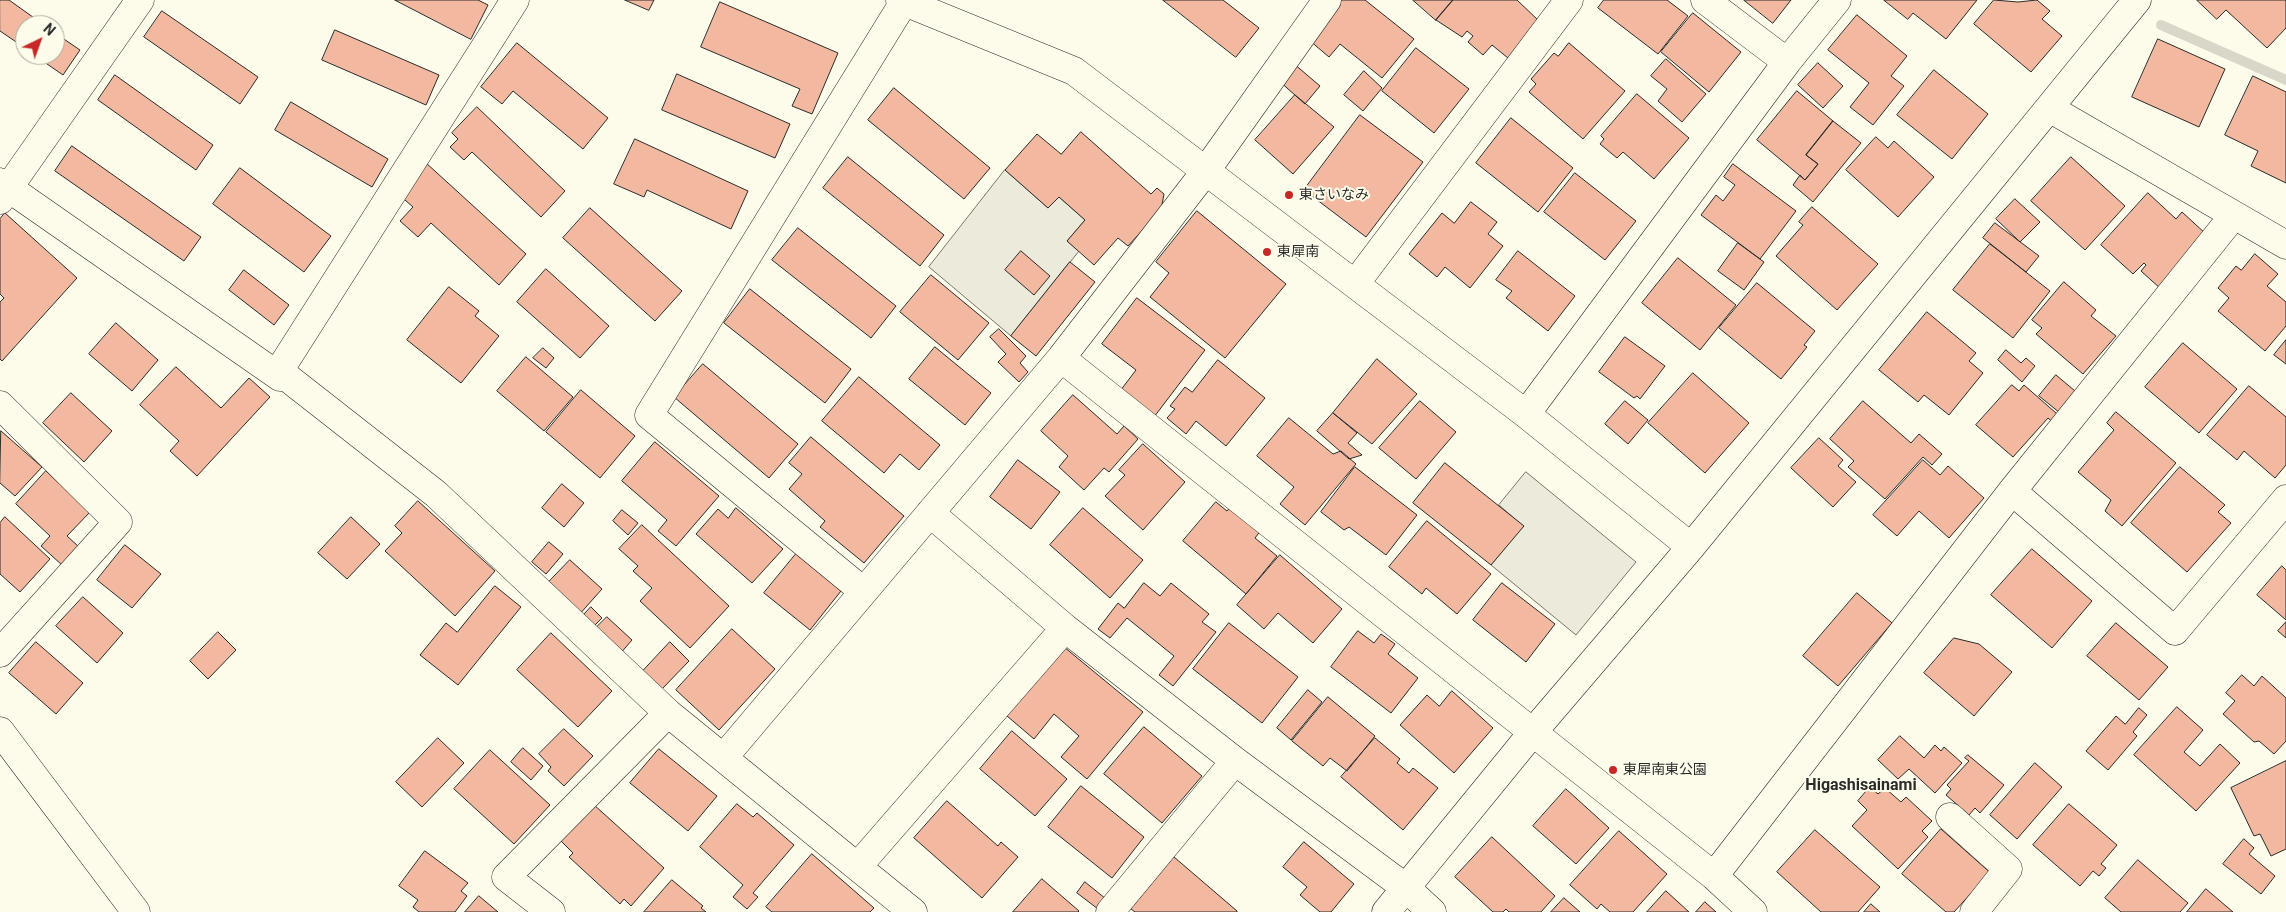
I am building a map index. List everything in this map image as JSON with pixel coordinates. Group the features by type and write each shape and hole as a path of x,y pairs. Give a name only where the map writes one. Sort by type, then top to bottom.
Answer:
{"street":[{"path":"140,0 4,190 280,377 279,371 515,0"},
{"path":"724,757 1061,358 1205,172 1326,0"},
{"path":"1355,284 1569,0"},
{"path":"1705,0 1787,62"},
{"path":"1526,414 1787,62 1837,0"},
{"path":"1386,912 1533,732 1691,547 2137,0"},
{"path":"863,591 649,415 902,1 1074,70 1205,172 1526,414 1691,547"},
{"path":"2049,108 2286,245"},
{"path":"1714,876 2012,491 2234,215"},
{"path":"1061,358 1714,876 1753,912"},
{"path":"279,371 436,494 668,713 913,912"},
{"path":"0,405 118,522 0,652"},
{"path":"2012,491 2175,631 2281,514"},
{"path":"930,513 1065,628 1235,761 1406,888 1432,912"},
{"path":"858,866 1065,628"},
{"path":"551,912 506,877 668,713"},
{"path":"0,731 136,912"},
{"path":"1110,912 1235,761"},
{"path":"1950,817 2008,869 1974,912"}],"shaded area":[{"path":"1005,170 1048,208 1059,197 1085,220 1067,241 1079,251 1011,336 929,267"},
{"path":"1526,472 1636,562 1576,635 1491,565 1523,526 1499,505"}],"building":[{"path":"0,0 9,0 30,15 15,15 15,41 0,31"},
{"path":"395,0 478,0 488,5 471,39"},
{"path":"625,0 654,0 649,10"},
{"path":"1163,0 1223,0 1259,28 1236,57"},
{"path":"1341,0 1365,0 1414,39 1382,78 1340,44 1329,57 1309,40"},
{"path":"1413,0 1453,0 1436,20"},
{"path":"1453,0 1517,0 1539,21 1508,58 1492,45 1483,55 1468,42 1473,36 1467,31 1462,37 1436,20"},
{"path":"1604,0 1667,0 1688,16 1658,54 1598,8"},
{"path":"1744,0 1791,0 1773,23"},
{"path":"1884,0 1977,0 1946,39 1913,13 1908,19"},
{"path":"1994,0 2018,2 2037,0 2050,11 2042,19 2062,36 2031,72 1974,24"},
{"path":"2197,0 2286,0 2286,28 2267,48 2226,10 2217,19"},
{"path":"720,2 838,53 812,114 792,106 800,89 701,47"},
{"path":"162,11 258,77 240,104 144,37"},
{"path":"1693,13 1741,52 1709,92 1661,52"},
{"path":"1857,15 1907,56 1891,76 1904,86 1873,125 1850,107 1869,83 1828,50"},
{"path":"335,30 439,75 426,105 322,60"},
{"path":"2158,39 2225,69 2199,127 2132,97"},
{"path":"65,40 80,50 63,75 48,65 65,65"},
{"path":"517,43 608,118 583,149 513,91 502,104 481,87"},
{"path":"1569,43 1625,91 1583,139 1529,92 1536,84 1531,79 1554,53 1558,56"},
{"path":"1416,48 1469,89 1434,133 1382,91"},
{"path":"1666,59 1706,94 1682,122 1658,101 1667,89 1651,76"},
{"path":"1293,63 1320,86 1305,104 1278,80"},
{"path":"1818,63 1843,86 1823,108 1798,85"},
{"path":"1934,70 1988,114 1952,159 1897,115"},
{"path":"1364,71 1382,88 1363,111 1344,95"},
{"path":"677,74 790,124 775,158 662,110"},
{"path":"115,75 213,145 196,170 98,100"},
{"path":"2253,76 2286,92 2286,183 2251,166 2258,151 2225,135"},
{"path":"894,88 990,168 964,199 868,120"},
{"path":"1797,91 1833,121 1806,155 1818,164 1805,180 1757,140"},
{"path":"1637,94 1689,138 1654,179 1623,152 1617,158 1600,144 1604,139 1601,136"},
{"path":"1295,95 1334,127 1293,174 1255,140"},
{"path":"291,102 388,159 372,187 275,130"},
{"path":"477,107 565,191 541,217 472,152 464,160 450,147 458,139 452,133"},
{"path":"1360,115 1423,162 1366,237 1304,190"},
{"path":"1511,118 1573,168 1538,212 1476,163"},
{"path":"1833,121 1861,143 1813,202 1793,185 1800,175 1805,180 1818,164 1806,155"},
{"path":"1081,132 1151,194 1157,188 1164,194 1161,210 1128,246 1118,238 1094,265 1067,241 1085,220 1059,197 1048,208 1005,170 1037,134 1061,154"},
{"path":"1876,137 1888,148 1894,141 1934,177 1898,217 1846,170"},
{"path":"635,139 748,191 731,229 647,190 644,197 614,184"},
{"path":"72,146 201,237 184,261 55,171"},
{"path":"848,157 944,235 920,266 823,188"},
{"path":"2071,157 2125,206 2085,250 2031,201"},
{"path":"425,162 526,254 499,285 431,223 418,237 400,221 413,207 397,193"},
{"path":"1733,164 1796,211 1760,259 1701,215 1716,195 1723,201 1735,185 1724,177"},
{"path":"240,168 331,236 304,272 213,204"},
{"path":"1575,173 1636,221 1605,260 1544,212"},
{"path":"2148,193 2176,219 2182,212 2206,234 2161,289 2141,271 2146,265 2144,263 2133,274 2101,245"},
{"path":"2015,199 2040,222 2020,242 1996,219"},
{"path":"1471,202 1497,222 1488,234 1503,246 1470,288 1445,267 1437,277 1409,254 1442,213 1454,223"},
{"path":"1812,207 1878,264 1837,310 1776,256 1803,225 1799,222"},
{"path":"590,208 682,291 655,321 563,238"},
{"path":"1197,211 1286,284 1225,358 1150,297 1169,273 1156,262"},
{"path":"5,213 77,278 2,361 0,359 0,302 4,298 0,294 0,219"},
{"path":"1995,223 2039,256 2026,272 1983,238"},
{"path":"798,228 896,306 871,338 772,260"},
{"path":"1738,243 1764,262 1744,290 1718,271"},
{"path":"1990,244 2050,291 2013,338 1953,290"},
{"path":"1021,251 1050,276 1034,295 1005,270"},
{"path":"1518,251 1575,296 1548,331 1506,298 1512,291 1496,280"},
{"path":"2255,254 2278,274 2267,286 2286,302 2286,326 2265,351 2218,311 2229,298 2218,288 2236,266 2241,270"},
{"path":"1678,258 1736,305 1700,350 1642,303"},
{"path":"1070,262 1095,282 1036,356 1011,336"},
{"path":"546,269 609,326 580,358 517,302"},
{"path":"244,270 289,305 274,325 229,290"},
{"path":"931,275 989,323 958,360 900,312"},
{"path":"2064,282 2096,310 2091,316 2116,336 2083,374 2036,334 2042,328 2032,320"},
{"path":"1757,283 1815,331 1804,345 1807,347 1781,379 1719,328"},
{"path":"449,287 479,311 475,316 499,336 461,383 407,340"},
{"path":"750,289 851,369 825,403 724,323"},
{"path":"1137,298 1205,350 1154,417 1120,391 1136,370 1102,344"},
{"path":"1927,312 1976,353 1969,361 1983,373 1949,415 1924,395 1918,402 1879,370"},
{"path":"116,323 158,360 132,391 89,354"},
{"path":"999,329 1026,356 1020,363 1028,372 1019,382 998,362 1006,354 990,337"},
{"path":"1625,337 1665,366 1640,399 1637,396 1634,398 1599,372"},
{"path":"2286,340 2286,364 2274,355"},
{"path":"2183,343 2237,389 2199,433 2145,387"},
{"path":"935,347 991,393 965,425 909,379"},
{"path":"543,348 554,358 546,368 533,358"},
{"path":"2006,350 2021,363 2026,358 2035,366 2022,382 1998,360"},
{"path":"526,357 573,397 544,431 497,391"},
{"path":"1377,359 1417,394 1372,444 1333,413"},
{"path":"1218,360 1265,398 1226,446 1196,421 1186,434 1167,418 1175,409 1170,406 1185,387 1192,392"},
{"path":"703,364 798,444 769,478 674,397"},
{"path":"176,367 221,408 249,378 270,397 197,476 170,451 179,441 140,405"},
{"path":"1693,373 1749,423 1705,473 1648,423"},
{"path":"2056,375 2081,396 2065,417 2039,396"},
{"path":"859,377 940,445 919,470 900,454 884,473 822,421"},
{"path":"2012,385 2019,391 2024,385 2064,420 2058,427 2048,418 2013,457 1976,425"},
{"path":"2249,386 2286,417 2286,465 2275,478 2244,451 2237,460 2207,435"},
{"path":"581,390 635,436 600,478 546,432"},
{"path":"71,393 112,431 84,462 43,423"},
{"path":"1073,395 1117,434 1124,426 1138,439 1109,472 1104,468 1084,490 1059,467 1068,456 1041,431"},
{"path":"1420,401 1456,432 1416,479 1379,448"},
{"path":"1625,401 1648,420 1628,444 1605,424"},
{"path":"1863,401 1911,443 1919,434 1942,454 1932,465 1923,457 1885,499 1848,467 1854,461 1830,439"},
{"path":"2116,412 2176,463 2122,526 2105,511 2111,500 2078,472 2114,430 2107,423"},
{"path":"1333,413 1357,433 1348,443 1362,455 1349,459 1317,431"},
{"path":"1289,418 1333,454 1341,451 1356,464 1305,525 1280,504 1294,487 1257,456"},
{"path":"1,431 42,467 15,496 0,483"},
{"path":"811,437 904,516 864,563 820,527 825,521 789,489 802,474 789,463"},
{"path":"1819,438 1843,460 1838,466 1856,482 1833,507 1791,468"},
{"path":"655,442 719,496 676,546 658,531 667,520 622,481"},
{"path":"1143,444 1185,482 1143,530 1105,496 1125,475 1119,470"},
{"path":"1018,460 1060,492 1031,529 990,497"},
{"path":"1923,460 1940,475 1948,466 1984,498 1949,538 1919,511 1897,536 1873,515"},
{"path":"1445,463 1524,526 1491,565 1413,503"},
{"path":"1355,467 1417,515 1386,555 1349,527 1344,530 1321,512"},
{"path":"2180,467 2225,505 2218,512 2231,523 2187,572 2131,523"},
{"path":"46,471 90,512 67,536 79,547 62,565 41,546 50,536 16,504"},
{"path":"562,484 584,503 564,527 542,508"},
{"path":"418,501 495,571 455,616 385,551 402,533 395,526"},
{"path":"1216,502 1227,511 1232,505 1261,530 1255,538 1277,556 1246,594 1183,541"},
{"path":"736,508 783,549 752,583 696,534 718,509 728,518"},
{"path":"1083,508 1143,560 1110,598 1050,545"},
{"path":"622,510 638,523 628,535 613,521"},
{"path":"5,517 50,559 20,592 0,574 0,523"},
{"path":"351,517 380,544 347,579 318,553"},
{"path":"1427,521 1491,574 1457,614 1426,588 1422,594 1389,567"},
{"path":"642,525 729,606 690,648 640,601 652,588 633,571 638,566 619,549"},
{"path":"549,542 563,554 546,574 532,562"},
{"path":"125,545 161,574 132,608 97,580"},
{"path":"2032,549 2092,601 2052,648 1991,595"},
{"path":"796,554 841,591 810,630 764,593"},
{"path":"1280,555 1342,609 1313,643 1278,613 1264,629 1237,605"},
{"path":"570,560 602,589 578,616 545,586"},
{"path":"2282,566 2286,570 2286,620 2257,595"},
{"path":"1144,583 1160,596 1171,583 1209,614 1202,622 1216,632 1173,686 1159,675 1174,656 1127,618 1110,638 1098,629 1118,603 1124,608"},
{"path":"1502,583 1555,624 1526,662 1473,620"},
{"path":"495,586 521,607 458,685 420,655 446,623 457,632"},
{"path":"1857,593 1892,623 1838,686 1803,656"},
{"path":"83,597 123,633 97,663 56,626"},
{"path":"591,607 602,618 591,629 580,619"},
{"path":"607,617 632,640 619,655 593,631"},
{"path":"2286,622 2286,638 2278,631"},
{"path":"1229,623 1298,677 1262,723 1193,669"},
{"path":"2116,623 2168,667 2139,700 2087,656"},
{"path":"732,629 775,669 719,730 676,690"},
{"path":"1358,631 1374,643 1381,634 1395,644 1388,654 1418,678 1391,713 1331,667"},
{"path":"218,632 236,650 208,679 190,661"},
{"path":"551,633 612,691 578,727 517,670"},
{"path":"1954,638 1979,644 2012,672 1974,716 1924,673"},
{"path":"36,642 83,683 56,714 9,673"},
{"path":"670,642 689,661 662,689 643,671"},
{"path":"1064,647 1143,712 1087,779 1061,757 1079,736 1054,714 1034,739 1007,716"},
{"path":"2242,675 2254,686 2262,676 2286,698 2286,741 2274,754 2259,741 2254,742 2223,714 2235,701 2226,693"},
{"path":"1308,690 1322,702 1291,740 1277,728"},
{"path":"1452,691 1493,728 1454,773 1400,725 1427,695 1439,706"},
{"path":"1328,697 1375,736 1347,771 1330,758 1323,766 1292,741"},
{"path":"2177,707 2203,730 2184,752 2200,766 2220,744 2240,763 2196,811 2134,755"},
{"path":"2139,708 2147,715 2133,732 2137,736 2108,770 2086,751 2116,716 2125,724"},
{"path":"1144,727 1202,776 1162,823 1104,774"},
{"path":"564,729 593,756 564,786 548,771 551,767 539,754"},
{"path":"1012,731 1067,779 1035,816 980,769"},
{"path":"1900,736 1924,758 1935,745 1941,751 1944,747 1962,763 1935,793 1909,769 1898,779 1878,760"},
{"path":"438,738 464,763 422,807 396,782"},
{"path":"1375,738 1400,759 1397,763 1409,773 1413,768 1438,788 1403,830 1341,777"},
{"path":"523,748 543,766 531,780 511,762"},
{"path":"659,749 717,796 688,831 630,783"},
{"path":"490,750 550,805 514,844 454,789"},
{"path":"1968,755 2004,785 1980,813 1975,808 1969,815 1946,795 1951,789 1947,785 1969,761 1965,758"},
{"path":"2286,761 2286,849 2271,856 2260,834 2254,836 2231,788"},
{"path":"2035,763 2062,787 2017,839 1990,815"},
{"path":"1081,786 1144,837 1112,878 1048,827"},
{"path":"1870,787 1878,794 1885,788 1901,802 1906,797 1932,821 1922,831 1928,837 1898,869 1852,826 1867,810 1858,801"},
{"path":"1566,789 1609,828 1576,864 1533,826"},
{"path":"947,801 998,846 1001,842 1018,857 982,898 914,838"},
{"path":"593,804 664,868 631,906 624,899 620,904 569,857 573,853 560,840"},
{"path":"737,804 753,817 757,813 794,845 753,893 758,897 747,909 733,897 743,885 700,847"},
{"path":"2069,804 2117,845 2101,864 2106,868 2099,876 2093,871 2080,886 2033,845"},
{"path":"1941,829 1994,876 1983,880 1954,912 1946,912 1902,874"},
{"path":"1815,830 1880,887 1858,912 1821,912 1777,872"},
{"path":"1619,831 1667,874 1633,912 1610,912 1601,904 1597,909 1570,885"},
{"path":"1492,837 1555,896 1541,912 1509,912 1506,909 1503,912 1493,912 1455,877"},
{"path":"2244,839 2254,848 2249,854 2275,876 2261,894 2223,864"},
{"path":"1304,842 1354,884 1331,912 1320,912 1300,895 1307,887 1283,867"},
{"path":"425,851 468,883 461,891 467,896 455,912 419,912 413,907 418,900 399,886"},
{"path":"812,854 874,908 870,912 772,912 766,907"},
{"path":"1174,857 1237,912 1135,912 1131,909"},
{"path":"2138,860 2188,903 2180,912 2121,912 2105,898"},
{"path":"1042,879 1079,911 1013,912"},
{"path":"672,880 703,906 701,908 706,912 644,912"},
{"path":"1085,882 1106,899 1098,909 1077,893"},
{"path":"2206,889 2233,912 2187,912"},
{"path":"1666,891 1689,912 1647,912"},
{"path":"479,896 498,912 465,912"},
{"path":"1564,898 1580,912 1551,912"},
{"path":"1705,902 1716,912 1696,912"},
{"path":"1871,904 1880,912 1864,912"}],"waterway":[{"path":"2161,25 2286,80"}],"place":[{"name":"東さいなみ","path":"1289,195"},
{"name":"東犀南","path":"1267,252"},
{"name":"東犀南東公園","path":"1613,770"}],"district":[{"name":"Higashisainami","path":"1861,786"}]}
